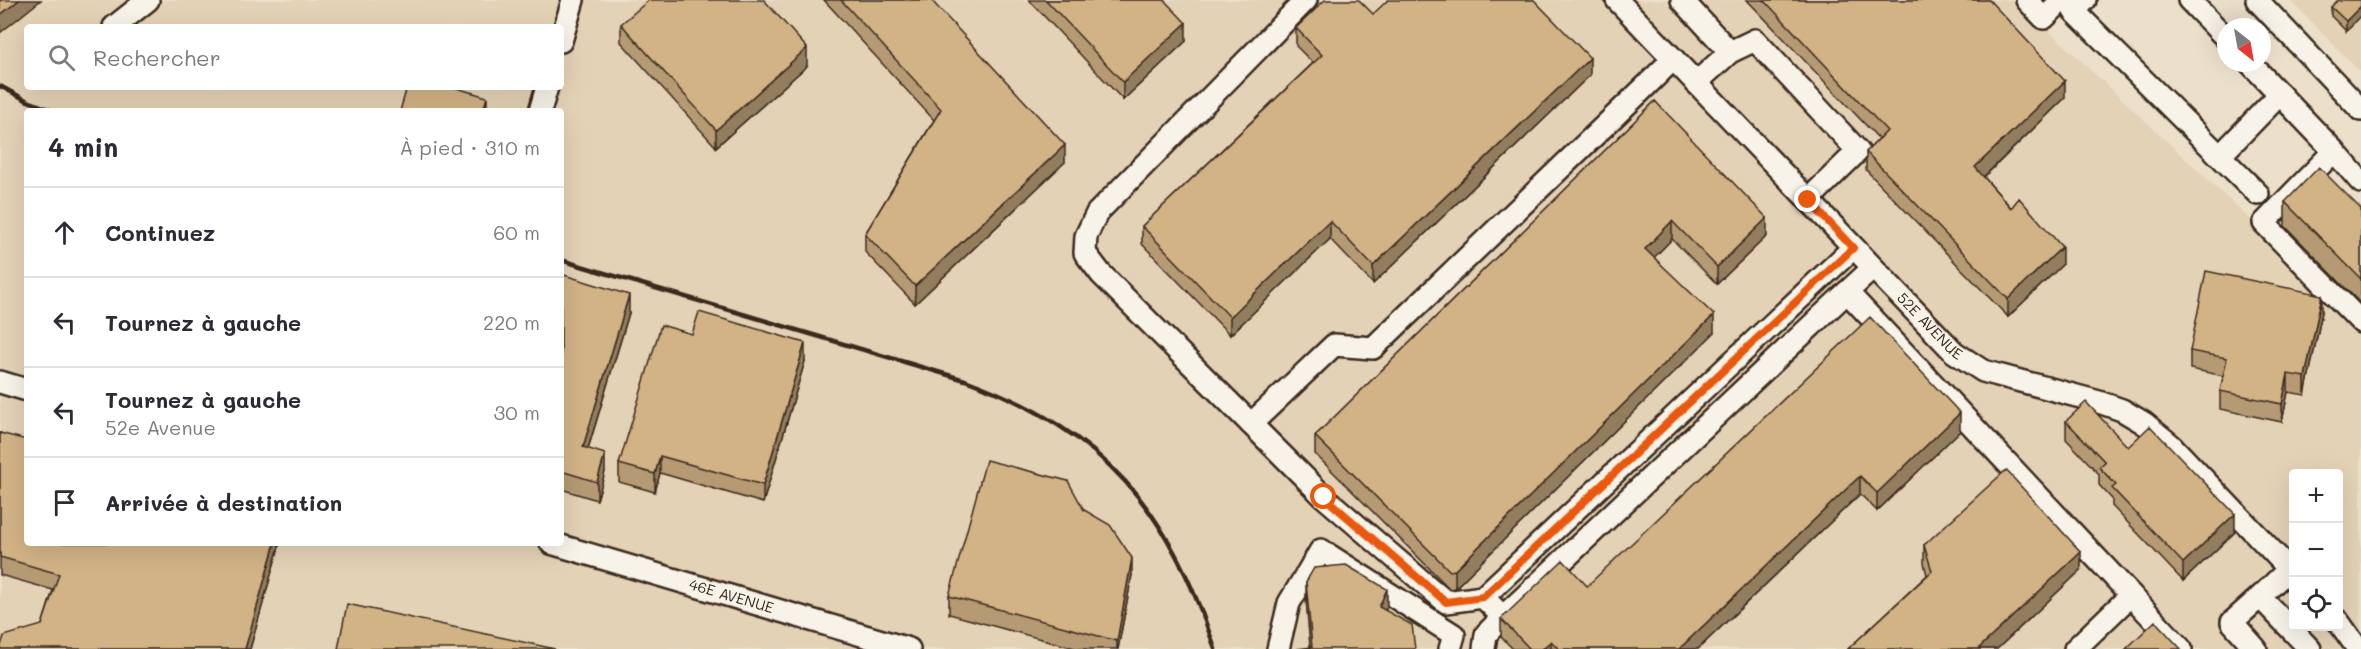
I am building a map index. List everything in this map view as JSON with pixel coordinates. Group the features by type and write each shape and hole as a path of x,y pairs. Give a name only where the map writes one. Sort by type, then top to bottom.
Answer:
{"street":[{"path":"118,24 148,0"},
{"path":"564,31 573,0"},
{"path":"1306,0 1097,213 1086,236 1085,253 1101,274 1324,497 1446,602 1483,597 1853,248"},
{"name":"52E AVENUE","path":"1617,0 1954,352 1983,371 2099,402 2122,410 2144,423 2171,445 2289,570"},
{"path":"1682,0 1730,52"},
{"path":"2027,0 2044,18 2062,0"},
{"path":"2085,0 2074,11 2258,194"},
{"path":"2189,0 2217,29"},
{"path":"2257,0 2361,110"},
{"path":"1696,83 1730,52 1755,40 1858,151 1808,200"},
{"path":"1251,424 1334,345 1373,348 1673,59"},
{"path":"2259,72 2361,182"},
{"path":"541,108 547,90"},
{"path":"2220,156 2280,94"},
{"path":"2334,152 2264,223 2361,322"},
{"path":"1484,649 1486,634 1503,617 1873,268"},
{"path":"1847,292 2181,649"},
{"path":"1793,305 1812,325"},
{"path":"1721,372 1742,392"},
{"path":"0,382 24,389"},
{"path":"1662,428 1682,448"},
{"path":"1603,483 1622,504"},
{"name":"46E AVENUE","path":"561,546 909,649"},
{"path":"1278,649 1289,603 1321,550 1454,635 1450,649"},
{"path":"1529,553 1549,573"},
{"path":"2256,649 2232,622 2289,574"},
{"path":"2075,649 2131,595"},
{"path":"1483,597 1503,617"},
{"path":"2260,597 2310,649"},
{"path":"2348,627 2358,649"}],"shaded area":[{"path":"0,0 2075,0 2046,28 2361,323 2361,649 0,649"},
{"path":"2290,0 2361,0 2361,73"}],"building":[{"path":"0,0 19,0 0,15"},
{"path":"649,0 764,0 807,48 716,130 621,24"},
{"path":"841,0 931,0 1065,145 915,286 865,234 941,109"},
{"path":"1046,0 1164,0 1186,23 1123,82"},
{"path":"1325,0 1359,0 1373,14 1388,0 1534,0 1590,58 1373,266 1330,221 1230,317 1142,226 1322,55 1296,28"},
{"path":"1764,0 1989,0 2065,81 1975,167 2011,208 2019,198 2062,247 2008,299 1866,152 1887,131"},
{"path":"2338,0 2361,0 2361,6 2346,21 2331,7"},
{"path":"406,90 463,90 487,97 484,108 401,108"},
{"path":"1655,101 1767,218 1717,267 1672,221 1645,249 1714,315 1455,570 1450,571 1315,436"},
{"path":"2319,167 2361,209 2361,279 2285,202"},
{"path":"2206,271 2322,295 2305,377 2288,374 2282,404 2220,391 2227,358 2190,351"},
{"path":"564,275 629,295 583,447 605,454 597,482 564,472"},
{"path":"699,312 805,343 763,485 660,456 655,474 619,464 661,325 692,334"},
{"path":"1870,317 1960,413 1877,493 1860,476 1679,649 1559,649 1551,641 1542,649 1530,649 1501,619 1563,560 1587,586"},
{"path":"2086,402 2128,447 2150,426 2235,514 2183,563 2112,488 2116,485 2099,467 2105,462 2066,421"},
{"path":"0,433 24,439 24,546 274,546 245,649 0,649 4,636 42,625 59,574 0,557"},
{"path":"986,460 1068,481 1084,510 1110,525 1132,558 1117,641 949,596"},
{"path":"2006,470 2081,552 1978,649 1848,649 1932,571 1924,545"},
{"path":"1346,565 1387,589 1379,607 1412,625 1415,649 1297,649 1312,647 1306,582 1314,568"},
{"path":"347,604 555,649 338,649"},
{"path":"2155,621 2181,649 2126,649"}],"railway":[{"path":"0,86 46,108"},
{"path":"564,261 965,380 1014,401 1057,424 1094,451 1125,481 1152,516 1176,555 1197,599 1215,649"}],"route":[{"path":"1324,497 1446,602 1483,597 1853,248 1808,200"}]}
